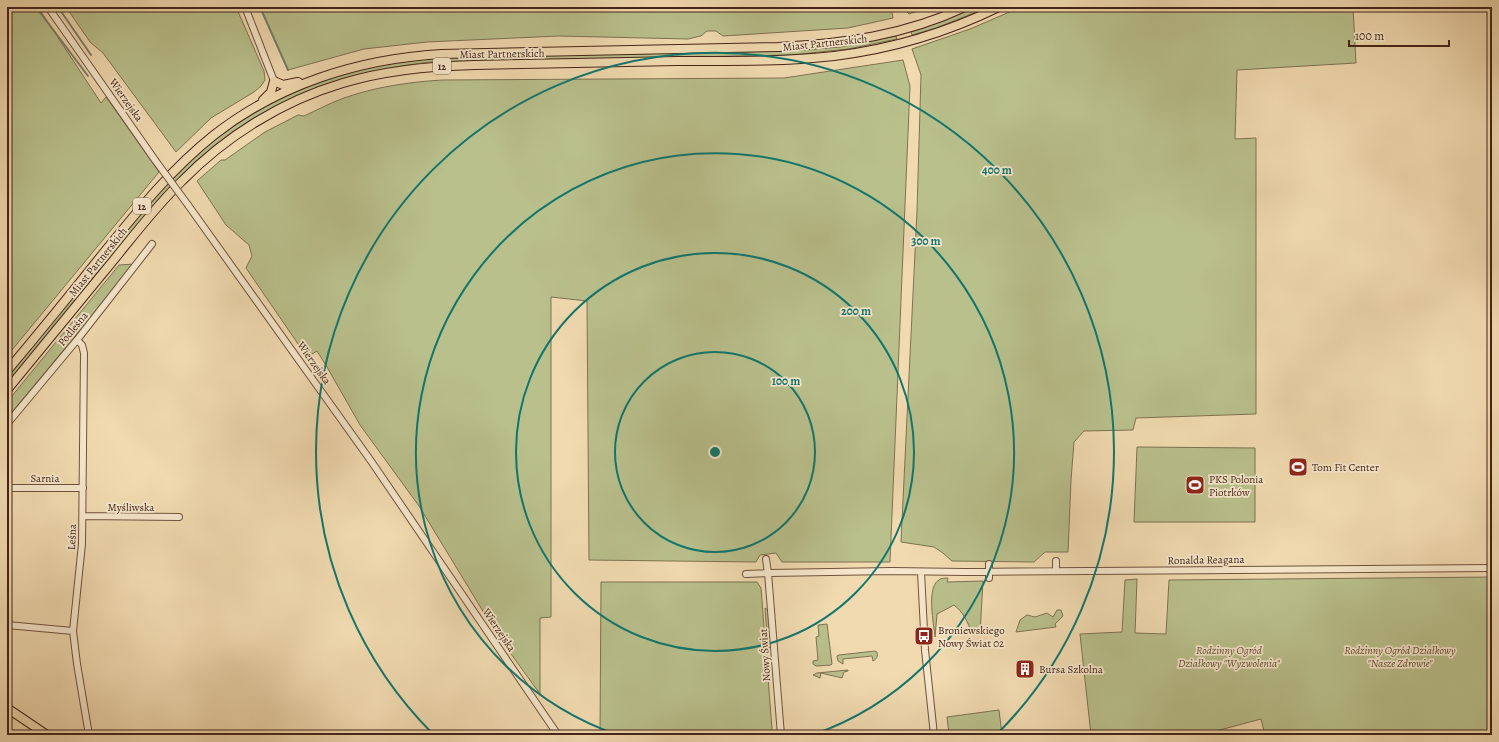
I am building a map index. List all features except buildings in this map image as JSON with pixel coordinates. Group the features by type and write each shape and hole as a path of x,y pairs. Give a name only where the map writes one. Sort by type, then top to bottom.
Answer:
{"main road":[{"name":"Miast Partnerskich","path":"7,371 130,221 173,172 216,134 257,107 285,92 311,81 340,71 378,61 429,54 778,47 832,43 869,38 906,29 965,7"},
{"name":"Miast Partnerskich","path":"7,390 154,211 192,170 225,143 253,124 280,109 315,93 350,81 380,74 434,66 772,60 833,56 860,52 910,41 963,23 999,7"},
{"path":"257,107 271,92 274,81 283,85 311,81"},
{"path":"7,708 47,735"}],"street":[{"name":"Wierzejska","path":"48,7 155,160 371,461 558,735"},
{"path":"245,7 274,81"},
{"name":"Podleśna","path":"7,424 77,340 152,244"},
{"name":"Leśna","path":"77,340 82,345 84,353 83,516 81,560 72,631 90,735"},
{"name":"Sarnia","path":"7,488 83,488"},
{"name":"Myśliwska","path":"83,516 179,517"},
{"name":"Nowy Świat","path":"766,559 781,735"},
{"path":"1056,561 1056,571"},
{"path":"989,564 989,575"},
{"name":"Ronalda Reagana","path":"920,572 989,575 1056,571 1492,568"},
{"path":"746,574 920,572 925,653 934,735"},
{"path":"7,625 72,631"}],"green space":[{"path":"7,7 38,7 101,103 106,97 159,172 7,356"},
{"path":"66,7 236,7 264,71 265,80 254,92 211,118 176,152 103,53 90,42"},
{"path":"260,7 794,7 806,11 839,7 891,7 893,18 848,28 723,36 716,31 707,31 701,36 688,39 559,36 427,42 364,49 288,70"},
{"path":"905,7 931,7 909,14 905,10"},
{"path":"975,7 989,7 936,28 912,35 911,32"},
{"path":"1021,7 1353,7 1356,63 1237,70 1235,139 1256,138 1256,414 1136,418 1133,430 1084,431 1074,442 1068,552 1045,552 1034,562 952,561 934,547 901,542 917,211 921,75 912,49 970,29"},
{"path":"896,36 897,39 848,49 791,55 430,62 389,68 351,77 316,89 282,104 250,122 220,143 190,168 160,197 7,384 7,377 141,213 184,167 223,134 244,120 266,107 311,86 359,70 396,62 458,57 785,51 841,47"},
{"path":"903,60 910,86 890,562 782,562 776,553 760,555 756,562 589,560 587,301 551,297 551,617 540,618 540,694 498,636 419,506 360,425 317,351 307,357 246,268 252,256 249,245 226,225 197,181 221,160 225,160 265,132 298,115 304,116 344,98 392,86 442,80 784,78"},
{"path":"135,264 7,418 7,402 119,265"},
{"name":"PKS Polonia Piotrków","path":"1137,447 1255,448 1255,522 1134,522"},
{"path":"1492,577 1492,735 1265,735 1261,719 1201,735 1091,735 1080,634 1122,632 1125,580 1137,579 1135,633 1166,634 1169,580"},
{"path":"942,578 948,578 947,582 983,581 980,634 972,634 965,618 954,605 937,614 935,637 932,616 933,590 935,584 939,580"},
{"path":"601,582 757,582 761,588 772,729 769,735 759,733 759,735 600,735"},
{"path":"765,608 769,611 771,645 768,649"},
{"path":"1057,610 1061,610 1063,616 1055,624 1056,627 1016,632 1020,620 1027,615 1035,617 1047,613 1053,617"},
{"path":"827,624 832,664 816,666 813,664 813,661 818,660 816,637 819,636 818,625"},
{"path":"877,652 877,656 873,661 872,656 843,659 843,664 838,661 837,656 839,655"},
{"path":"848,670 844,672 842,678 821,673 820,678 813,675 817,673"},
{"path":"999,710 1002,735 949,735 947,717"}],"waterway":[{"path":"36,7 88,76"},
{"path":"58,7 91,55"},
{"path":"260,7 288,70"}],"place":[{"name":"Tom Fit Center","path":"1298,467"},
{"name":"PKS Polonia Piotrków","path":"1195,485"},
{"name":"Broniewskiego Nowy Świat 02","path":"924,636"},
{"name":"Bursa Szkolna","path":"1025,669"}],"park label":[{"name":"Rodzinny Ogród Działkowy \"Wyzwolenia\"","path":"1229,656"},
{"name":"Rodzinny Ogród Działkowy \"Nasze Zdrowie\"","path":"1400,656"}]}
